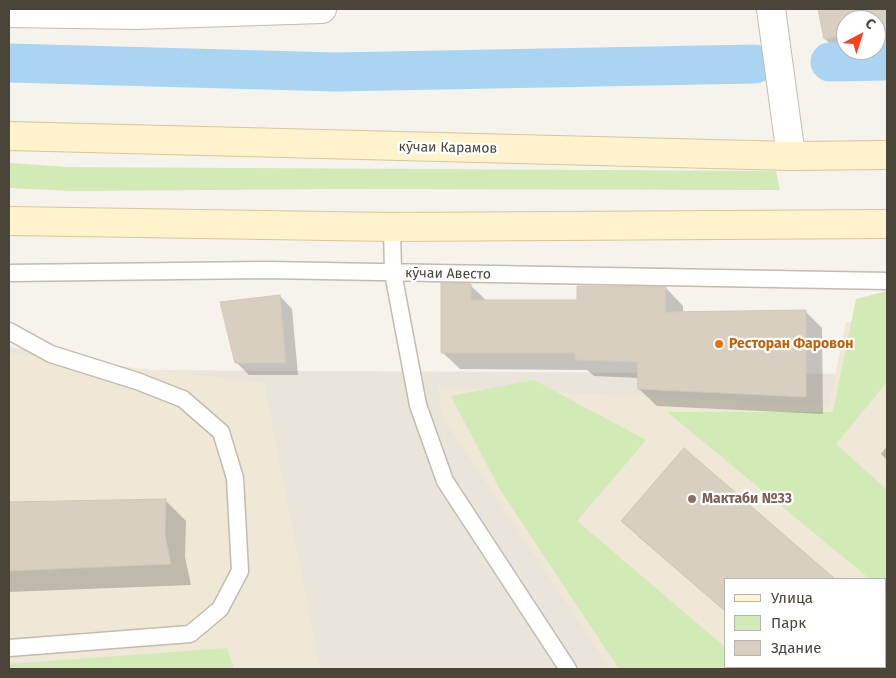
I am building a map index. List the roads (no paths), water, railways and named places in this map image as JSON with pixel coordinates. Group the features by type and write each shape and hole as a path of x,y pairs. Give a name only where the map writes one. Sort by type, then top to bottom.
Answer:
{"main road":[{"name":"кӯчаи Карамов","path":"9,136 791,156 887,155"},
{"path":"9,221 392,227 887,224"}],"street":[{"path":"9,13 137,15 322,9"},
{"path":"771,9 791,156"}],"lane":[{"path":"392,227 393,273 418,405 445,480 568,669"},
{"name":"кӯчаи Авесто","path":"9,273 266,270 887,280"},
{"path":"9,331 51,354 137,381 183,399 221,432 235,478 240,571 220,609 190,634 9,648"}],"waterway":[{"path":"830,62 887,61"},
{"path":"9,63 336,72 755,64"}],"place":[{"name":"Ресторан Фаровон","path":"719,344"},
{"name":"Мактаби №33","path":"692,499"}]}
